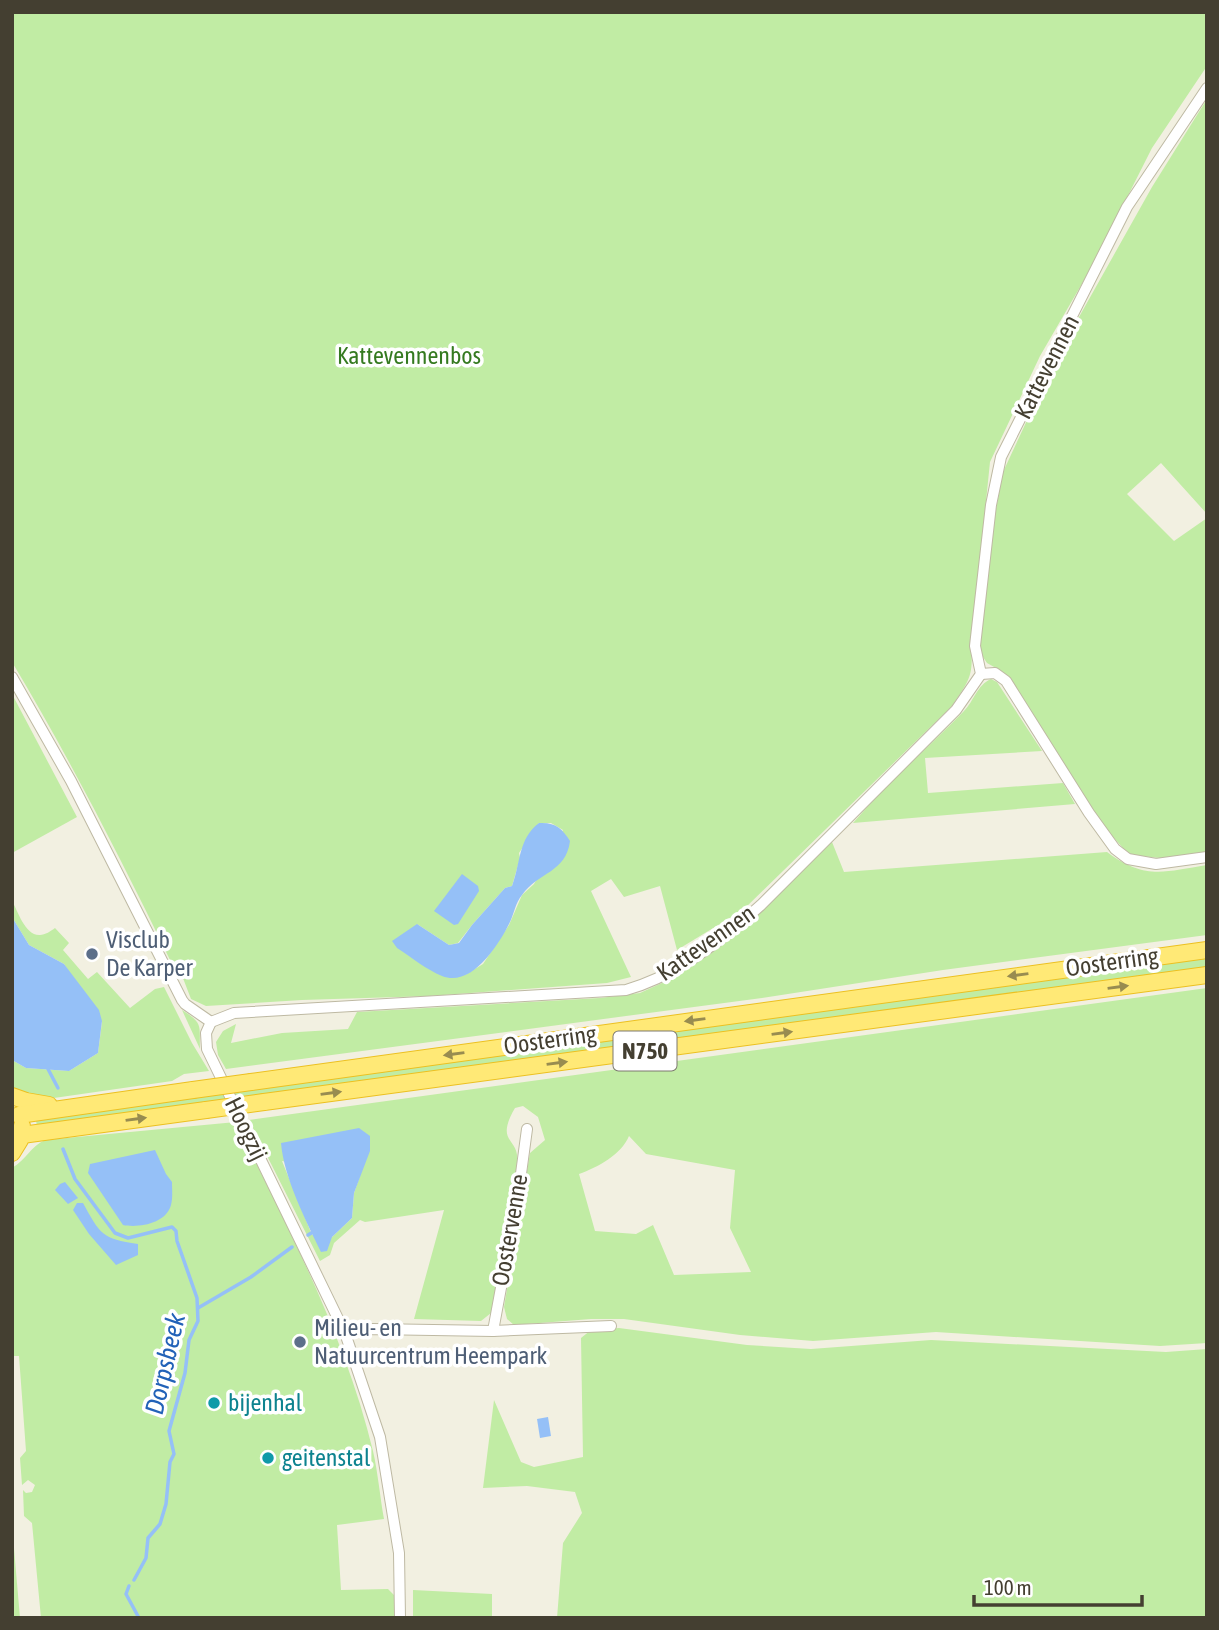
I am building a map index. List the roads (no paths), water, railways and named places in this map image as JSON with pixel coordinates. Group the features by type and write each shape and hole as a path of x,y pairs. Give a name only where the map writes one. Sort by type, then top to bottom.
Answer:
{"highway":[{"name":"Oosterring","path":"15,1110 76,1106 1207,950"},
{"name":"Oosterring","path":"22,1135 1207,975"},
{"path":"12,1096 43,1105 76,1106"},
{"path":"12,1153 22,1135 15,1110"}],"street":[{"name":"Kattevennen","path":"211,1022 234,1013 626,990 648,984 680,966 737,927 761,905 956,710 981,674 975,646 990,505 1001,457 1127,208 1207,88"},
{"path":"981,674 995,673 1006,681 1082,803 1115,849 1128,859 1147,863 1207,857"},
{"path":"12,677 71,780 182,1000 211,1022"},
{"name":"Hoogzij","path":"211,1022 206,1032 206,1049 344,1331 380,1437 399,1553 400,1618"},
{"name":"Oostervenne","path":"493,1331 518,1196 527,1129"},
{"path":"344,1331 493,1331 611,1326"}],"water":[{"path":"539,823 561,829 570,841 567,852 557,866 528,887 491,953 473,971 453,978 442,976 397,948 392,941 417,924 449,945 459,943 505,888 512,886 527,836"},
{"path":"462,874 478,886 479,891 458,924 454,925 434,911"},
{"path":"12,917 29,945 64,964 99,1010 102,1021 98,1053 69,1071 26,1068 12,1060"},
{"path":"359,1128 370,1136 370,1151 354,1193 352,1218 332,1237 327,1251 321,1252 291,1185 281,1143"},
{"path":"155,1150 172,1182 171,1205 164,1217 151,1223 123,1225 88,1173 90,1164"},
{"path":"65,1182 78,1198 68,1204 55,1190"},
{"path":"77,1203 83,1203 103,1233 117,1240 138,1244 138,1255 116,1265 89,1234 73,1210"},
{"path":"548,1417 551,1436 540,1438 537,1419"}],"waterway":[{"name":"Dorpsbeek","path":"48,1069 58,1088"},
{"name":"Dorpsbeek","path":"63,1149 75,1179 115,1233 128,1238 172,1227 176,1231 197,1298 198,1321 189,1340 185,1373 169,1431 174,1454 170,1462 166,1504 160,1524 148,1538 146,1558 134,1580"},
{"path":"308,1235 313,1232"},
{"path":"198,1308 251,1277 292,1247"},
{"name":"Dorpsbeek","path":"129,1586 126,1594 139,1618"}],"place":[{"name":"Visclub De Karper","path":"92,954"},
{"name":"Milieu- en Natuurcentrum Heempark","path":"300,1342"},
{"name":"bijenhal","path":"214,1403"},
{"name":"geitenstal","path":"268,1458"}],"park label":[{"name":"Kattevennenbos","path":"409,356"}]}
